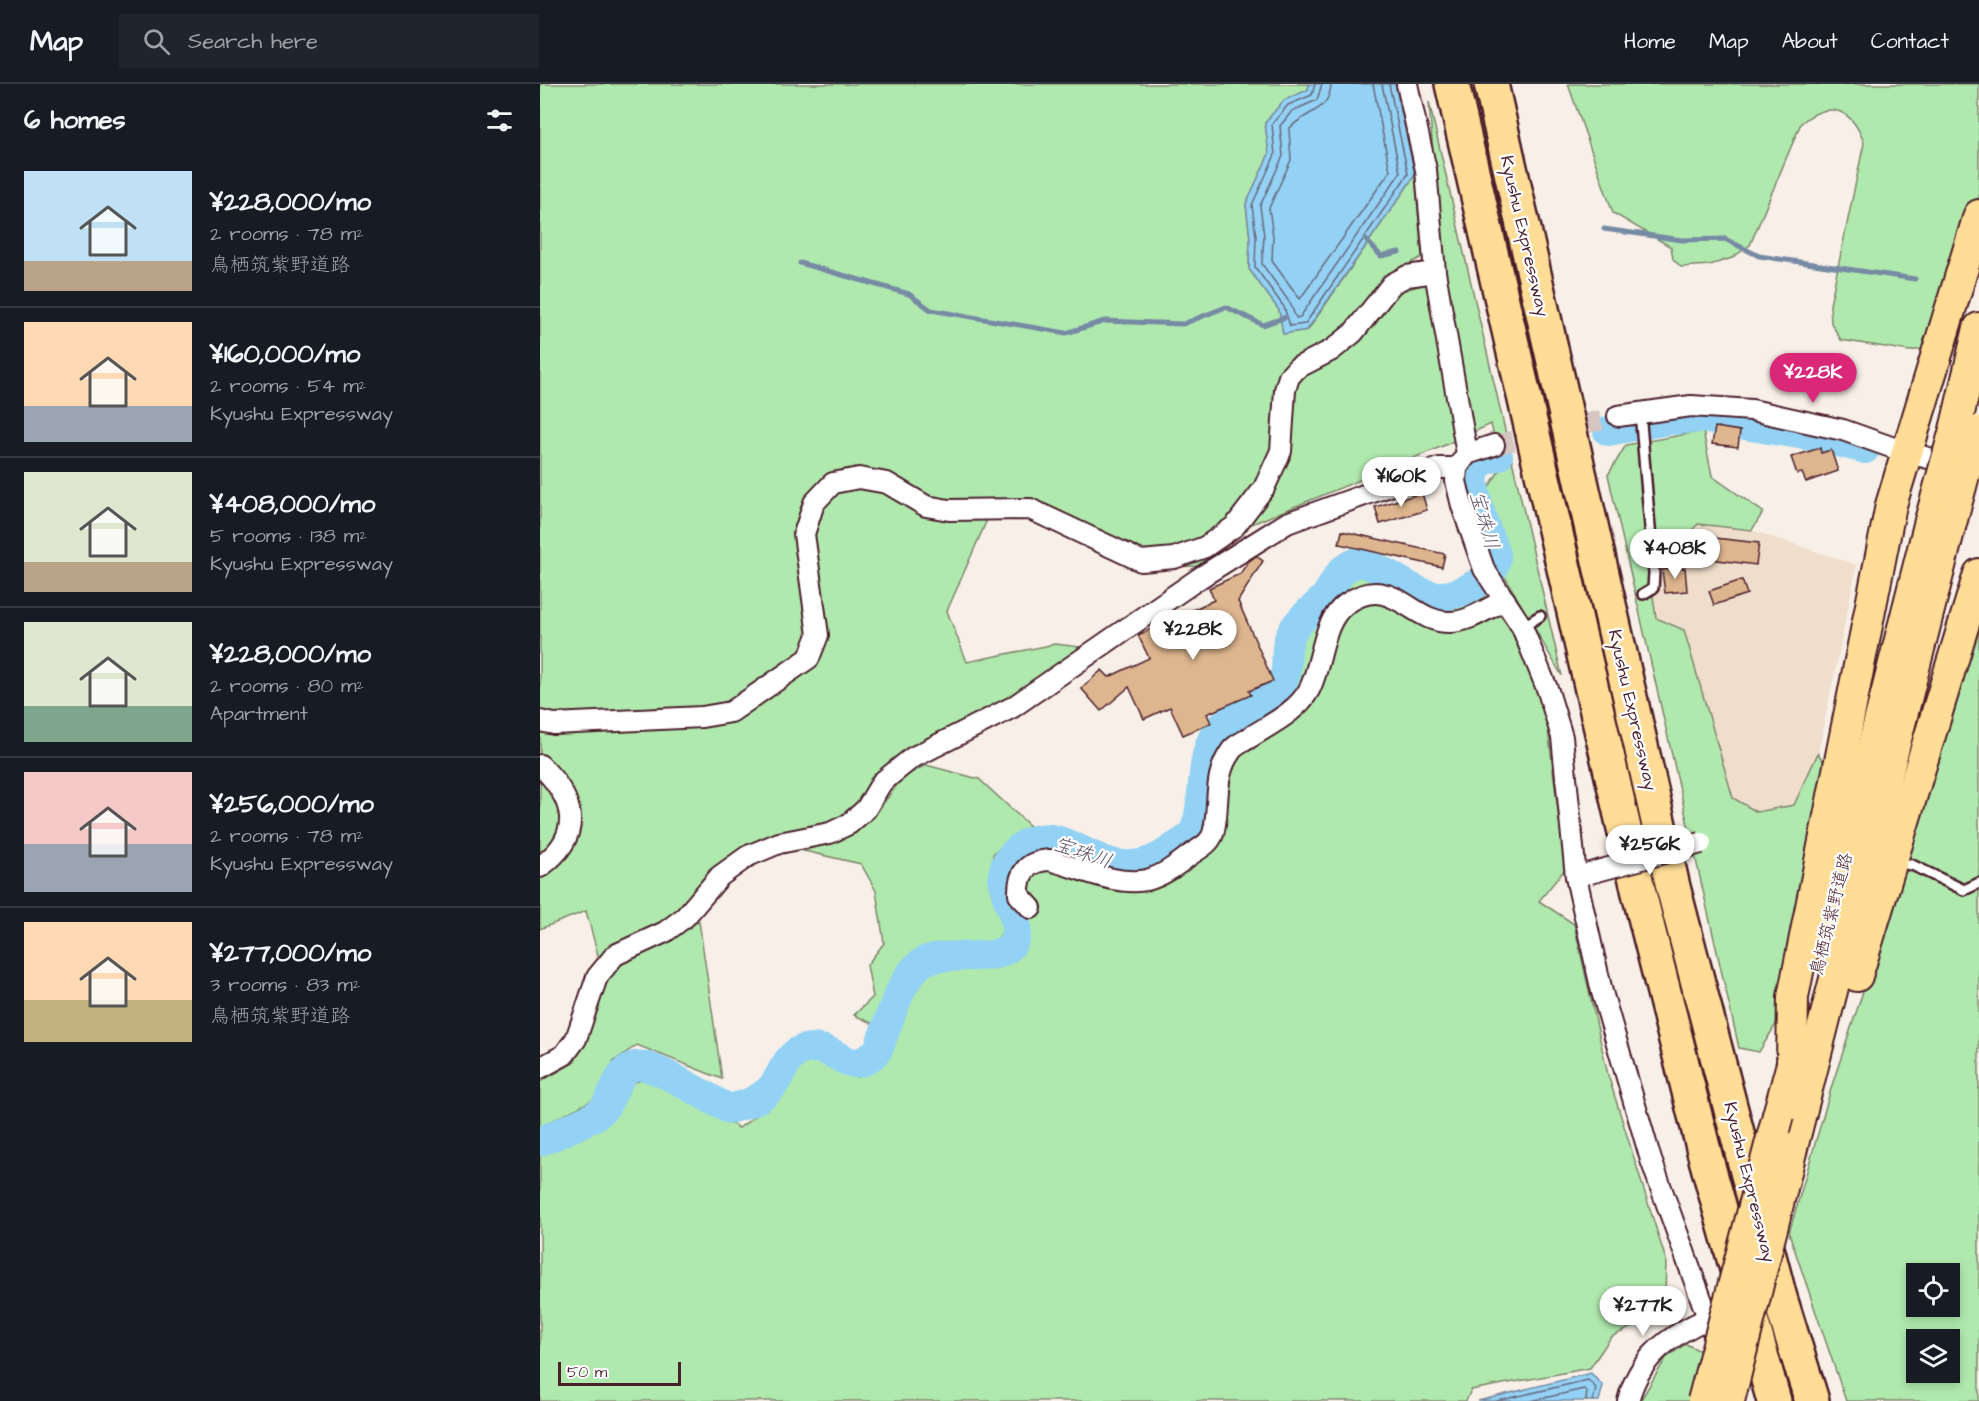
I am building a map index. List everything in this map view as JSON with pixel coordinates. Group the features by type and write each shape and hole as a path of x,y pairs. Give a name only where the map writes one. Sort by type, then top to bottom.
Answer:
{"highway":[{"name":"Kyushu Expressway","path":"1452,84 1639,893 1710,1171 1774,1401"},
{"name":"Kyushu Expressway","path":"1491,84 1673,887 1780,1298 1812,1401"},
{"path":"1780,1298 1822,1401"}],"main road":[{"path":"1792,1066 1793,997 1891,505 1905,452 1979,215"},
{"name":"鳥栖筑紫野道路","path":"1732,1401 1792,1148 1792,1066 1940,524 1970,425 1979,328"},
{"name":"鳥栖筑紫野道路","path":"1703,1401 1791,1109 1940,524"},
{"path":"1791,1109 1825,1083 1979,573"}],"street":[{"path":"1407,84 1426,170 1435,272 1462,461 1456,481 1462,506 1494,585 1522,627 1548,691 1562,737 1602,992 1651,1160 1710,1318 1732,1401"},
{"path":"540,721 554,724 691,718 731,712 808,657 818,635 804,534 814,503 832,483 859,478 887,483 926,506 948,510 1030,509 1141,561 1174,558 1206,547 1235,526 1264,488 1281,451 1285,390 1289,377 1297,368 1332,350 1353,333 1392,284 1407,276 1435,272"},
{"path":"1618,416 1691,405 1752,410 1843,430 1905,452 1979,470"},
{"path":"540,1068 564,1055 576,1039 597,977 615,955 672,927 686,917 720,876 748,856 779,843 830,834 849,824 866,809 882,782 912,758 1013,707 1201,577 1287,523 1462,461 1494,445"},
{"path":"1030,908 1019,895 1018,881 1026,869 1039,861 1050,860 1125,881 1147,880 1166,872 1208,843 1214,831 1218,781 1232,749 1291,710 1308,691 1333,618 1344,605 1358,596 1379,592 1394,596 1433,618 1447,622 1461,622 1494,585"},
{"path":"540,765 554,778 569,806 571,825 566,843 540,867"},
{"path":"1583,875 1701,843"},
{"path":"1628,1401 1631,1389 1651,1354 1679,1331 1710,1318"}],"lane":[{"path":"1640,414 1644,433 1654,573 1653,588 1643,594"},
{"path":"1522,627 1540,616"},
{"path":"1892,861 1912,865 1964,890 1979,883"}],"shaded area":[{"path":"1698,524 1752,530 1857,565 1818,753 1794,805 1756,812 1733,798 1684,630 1656,618 1650,574"}],"green space":[{"path":"540,84 1309,84 1308,90 1284,100 1265,123 1269,154 1246,204 1250,238 1249,269 1279,310 1283,334 1308,330 1415,175 1422,257 1387,276 1318,368 1375,325 1398,292 1443,279 1429,102 1562,676 1504,575 1487,490 1501,468 1491,424 1443,446 1242,528 1198,566 1137,568 1040,516 990,513 947,611 967,662 1055,644 1089,648 1012,698 887,766 856,803 829,825 755,843 709,870 675,917 599,959 586,911 540,929"},
{"path":"1568,84 1979,84 1979,264 1932,347 1910,351 1841,340 1831,323 1830,305 1864,143 1859,131 1846,115 1830,110 1811,116 1801,123 1750,245 1732,258 1710,265 1681,267 1673,259 1671,247 1613,213"},
{"path":"1703,431 1712,476 1763,512 1752,530 1698,524 1650,574 1656,618 1684,630 1733,798 1757,812 1794,805 1818,753 1827,767 1778,1021 1759,1052 1739,1048 1608,475 1626,445"},
{"path":"1370,573 1437,606 1480,591 1509,626 1546,712 1565,869 1539,901 1574,924 1608,1075 1666,1260 1665,1298 1649,1319 1611,1337 1590,1368 1471,1390 1466,1401 540,1401 540,1152 615,1115 627,1085 652,1076 739,1128 774,1102 793,1065 818,1056 858,1077 885,1057 906,998 934,964 1003,961 1017,951 1024,927 1011,891 1011,874 1020,858 1040,847 1060,846 1114,872 1145,871 1194,839 1203,822 1213,754 1233,729 1281,698 1292,675 1300,634 1334,604 1346,581"},
{"path":"1979,622 1979,1401 1846,1401 1789,1233 1833,1082 1909,853"},
{"path":"926,765 979,779 1031,827 993,854 994,896 1005,928 993,946 926,952 901,977 878,1026 854,1015 873,997 867,965 884,943 876,891 861,864 804,851 849,834 874,816 903,777"},
{"path":"699,921 722,1079 637,1045 614,1061 595,1099 540,1127 540,1082 575,1062 613,967"},
{"path":"1686,1344 1702,1352 1689,1401 1640,1401 1666,1358"}],"water":[{"path":"1309,84 1395,84 1415,175 1307,330 1283,334 1279,310 1249,269 1250,238 1246,204 1269,154 1265,123 1284,100 1308,90"},
{"path":"1591,1373 1603,1386 1599,1401 1478,1401"}],"building":[{"path":"1715,427 1740,431 1738,447 1712,444"},
{"path":"1820,448 1821,453 1831,450 1838,471 1806,482 1802,473 1797,474 1791,457"},
{"path":"1422,493 1427,510 1380,524 1375,507"},
{"path":"1342,531 1445,554 1442,567 1339,544"},
{"path":"1697,536 1759,543 1756,565 1695,557"},
{"path":"1256,556 1263,561 1238,601 1273,681 1249,691 1251,695 1207,714 1211,723 1183,735 1170,707 1144,719 1129,687 1101,711 1081,688 1102,670 1109,677 1149,658 1138,635 1214,600 1209,588 1240,574 1248,562"},
{"path":"1685,568 1687,591 1665,593 1662,570"},
{"path":"1742,580 1747,594 1714,605 1709,591"}],"waterway":[{"path":"1604,229 1682,240 1725,239 1759,256 1915,279"},
{"path":"1365,239 1381,256 1399,252"},
{"path":"800,263 909,294 931,310 1066,333 1105,321 1183,324 1226,307 1263,325 1286,317"},
{"name":"宝珠川","path":"1608,431 1668,420 1703,418 1823,438 1865,449"},
{"name":"宝珠川","path":"540,1141 598,1114 610,1099 618,1080 630,1068 639,1066 661,1072 729,1109 747,1104 763,1095 773,1086 790,1059 799,1051 816,1048 849,1062 865,1061 879,1048 902,988 920,964 941,957 994,954 1004,951 1012,944 1016,933 1016,921 1007,897 1003,872 1009,860 1021,847 1038,839 1055,840 1107,862 1127,865 1148,862 1182,842 1192,834 1196,826 1205,763 1217,731 1233,718 1260,704 1276,692 1285,677 1288,641 1291,634 1302,619 1325,597 1342,571 1359,561 1416,590 1429,595 1443,596 1458,593 1490,573 1496,556 1477,501 1474,480 1475,471 1479,465 1498,456"}],"tunnel":[{"path":"1494,445 1618,416"}]}
